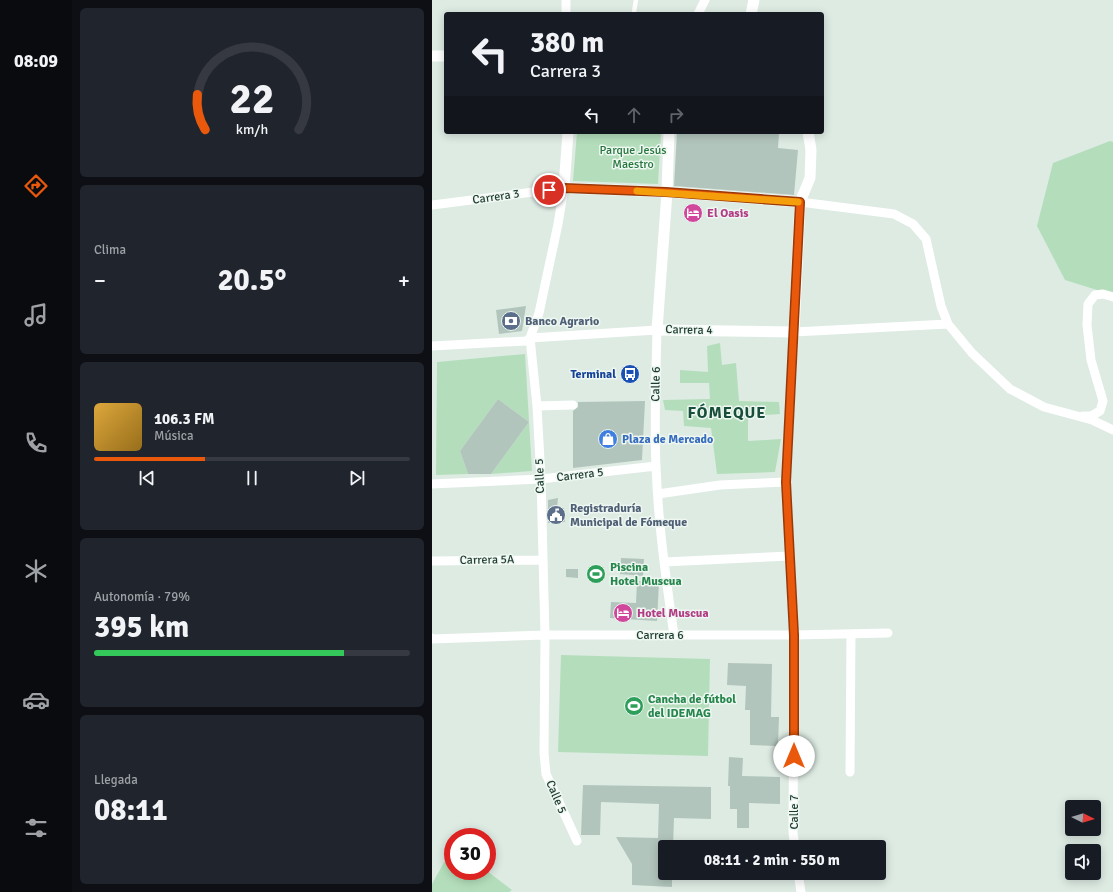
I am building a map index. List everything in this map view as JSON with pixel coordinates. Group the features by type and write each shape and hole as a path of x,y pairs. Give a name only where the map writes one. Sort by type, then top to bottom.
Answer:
{"street":[{"path":"566,0 566,12"},
{"path":"699,12 705,0"},
{"path":"751,12 754,0"},
{"path":"432,56 444,56"},
{"name":"Calle 5","path":"568,134 564,188 558,224 539,313 530,338 537,406 541,479 542,560 546,635 544,753 546,774 577,841"},
{"name":"Calle 6","path":"669,134 657,330 655,398 658,494 664,562 674,635"},
{"name":"Calle 7","path":"794,840 794,635 786,482 800,202 810,178 811,150 808,134"},
{"name":"Carrera 3","path":"432,205 564,188 666,192 800,202"},
{"path":"800,202 894,214 913,224 926,239 940,306 948,324 972,353 1010,389 1044,407 1092,420 1113,430"},
{"path":"1078,417 1091,416 1100,411 1104,401 1091,360 1087,325 1088,304 1095,295 1103,294 1113,297"},
{"name":"Carrera 4","path":"432,346 526,341 530,338 657,330 794,332 948,324"},
{"path":"537,406 573,405"},
{"name":"Carrera 5","path":"432,484 541,479 656,466"},
{"path":"658,494 720,485 786,482"},
{"path":"664,562 790,556"},
{"name":"Carrera 5A","path":"432,561 542,560"},
{"name":"Carrera 6","path":"432,638 546,635 794,635 888,633"},
{"path":"850,772 851,634"},
{"path":"799,880 801,892"}],"lane":[{"path":"634,12 636,0"}],"green space":[{"name":"Parque Jesús Maestro","path":"577,134 661,134 658,184 573,181"},
{"path":"1110,141 1113,142 1113,295 1065,280 1037,226 1053,163"},
{"path":"720,343 722,365 736,363 739,401 779,402 780,414 748,416 748,441 781,439 775,472 717,474 711,428 684,426 683,411 665,410 663,400 710,399 709,383 680,383 680,370 708,372 707,346"},
{"path":"525,354 532,471 491,474 529,422 498,399 460,451 468,474 436,475 437,362"},
{"name":"Cancha de fútbol del IDEMAG","path":"561,655 710,659 708,756 558,752"},
{"path":"444,862 444,880 496,880 496,878 512,890 509,892 432,892 432,884"}],"building":[{"path":"677,134 779,134 778,148 798,150 794,195 674,186"},
{"name":"Banco Agrario","path":"526,306 522,331 499,334 496,310"},
{"path":"498,399 529,422 491,474 468,474 460,451"},
{"name":"Plaza de Mercado","path":"645,401 642,460 573,468 573,411 578,407 578,402"},
{"name":"Registraduría Municipal de Fómeque","path":"558,498 557,509 564,508 565,522 548,523 548,500"},
{"path":"621,558 644,559 643,576 620,574"},
{"path":"566,569 578,569 578,578 566,577"},
{"path":"637,581 659,582 657,621 610,618 611,602 636,603"},
{"path":"728,663 772,664 771,717 779,717 778,746 750,745 750,710 745,710 746,686 727,685"},
{"path":"729,757 743,758 742,776 780,777 780,804 749,803 749,828 737,828 737,809 730,809 730,786 728,786"},
{"path":"583,785 711,787 711,819 674,818 673,840 658,840 658,880 672,880 672,887 632,885 632,864 616,837 658,838 659,804 601,802 600,835 581,835"}],"slow traffic":[{"path":"637,191 798,202"}],"place":[{"name":"El Oasis","path":"693,213"},
{"name":"Banco Agrario","path":"511,321"},
{"name":"Terminal","path":"630,374"},
{"name":"Plaza de Mercado","path":"608,439"},
{"name":"Registraduría Municipal de Fómeque","path":"556,515"},
{"name":"Piscina Hotel Muscua","path":"596,574"},
{"name":"Hotel Muscua","path":"623,613"},
{"name":"Cancha de fútbol del IDEMAG","path":"634,706"}],"district":[{"name":"FÓMEQUE","path":"727,413"}],"route":[{"path":"549,190 564,188 666,192 800,202 786,482 794,635 794,756"}]}
